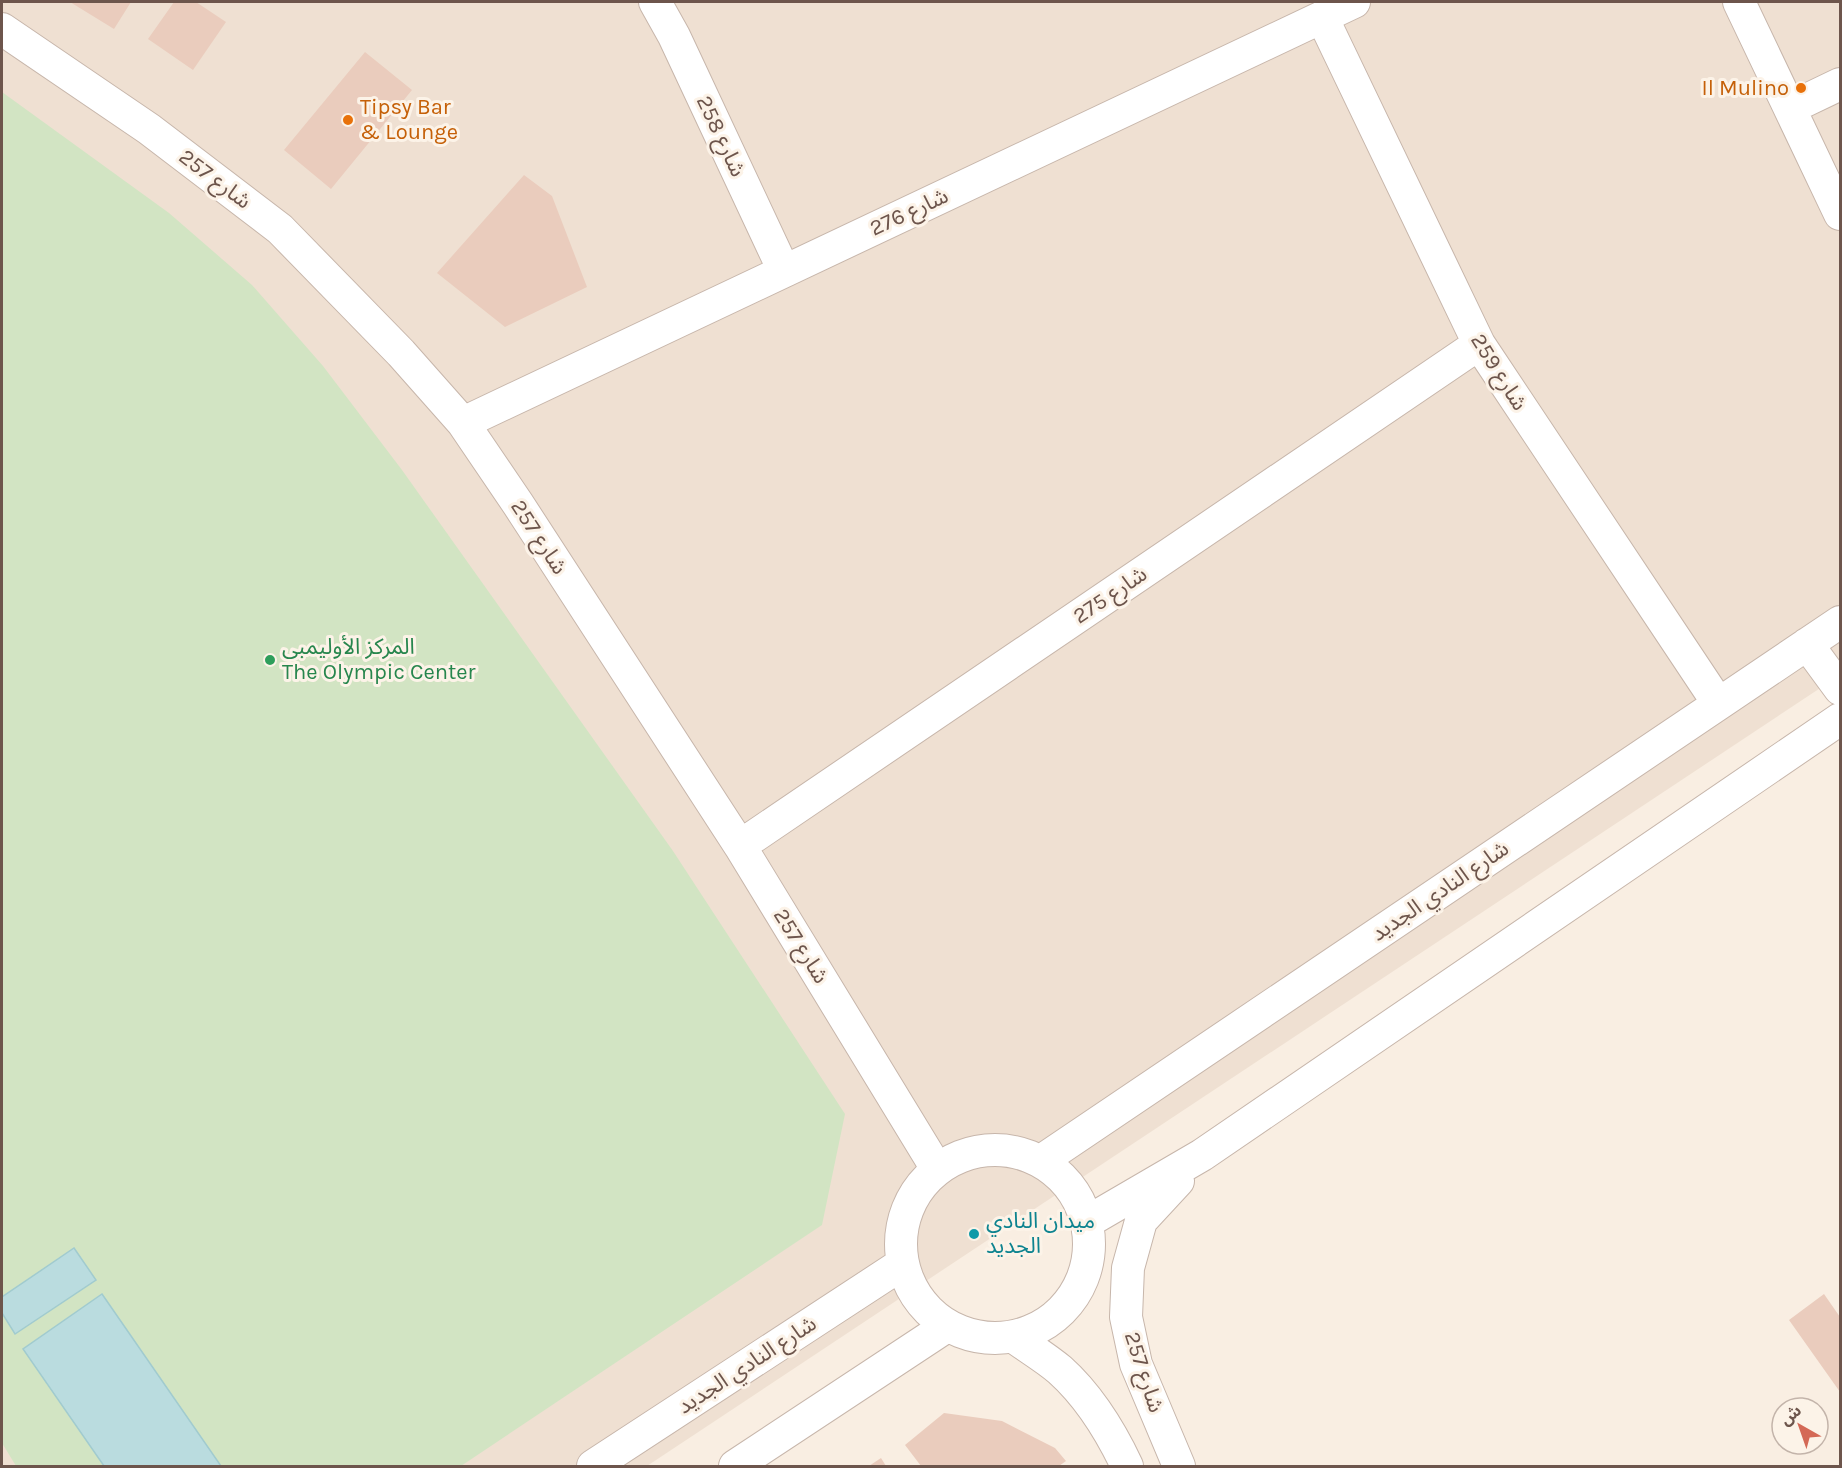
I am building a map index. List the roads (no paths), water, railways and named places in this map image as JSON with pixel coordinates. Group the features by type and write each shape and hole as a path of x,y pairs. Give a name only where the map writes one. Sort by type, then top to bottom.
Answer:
{"street":[{"name":"شارع 258","path":"654,2 674,36 784,271"},
{"name":"شارع 276","path":"463,423 1354,2"},
{"path":"1739,2 1840,214"},
{"name":"شارع 259","path":"1322,17 1479,344 1718,703"},
{"name":"شارع 257","path":"2,29 149,129 280,229 401,353 463,423 740,846 937,1169"},
{"path":"1790,108 1840,84"},
{"name":"شارع 275","path":"740,846 1479,344"},
{"name":"شارع النادي الجديد","path":"1041,1161 1840,622"},
{"path":"1807,644 1840,690"},
{"path":"1087,1222 1202,1155 1840,719"},
{"path":"988,1150 1015,1151 1041,1161 1062,1177 1078,1197 1087,1222 1089,1252 1082,1281 1066,1307 1058,1314 1042,1326 1014,1337 980,1338 947,1326 926,1310 911,1289 902,1264 900,1237 906,1212 918,1188 937,1169 961,1155 988,1150"},
{"name":"شارع 257","path":"1179,1467 1136,1364 1126,1317 1128,1268 1142,1221 1202,1155"},
{"name":"شارع النادي الجديد","path":"593,1467 902,1264"},
{"path":"735,1467 947,1326"},
{"path":"1014,1337 1059,1369 1089,1400 1113,1435 1127,1467"}],"water":[{"path":"74,1248 96,1280 15,1334 2,1313 2,1297"},
{"path":"102,1294 221,1466 104,1466 23,1349"}],"place":[{"name":"Il Mulino","path":"1801,88"},
{"name":"Tipsy Bar & Lounge","path":"348,120"},
{"name":"المركز الأوليمبى The Olympic Center","path":"270,660"},
{"name":"ميدان النادي الجديد","path":"974,1234"}]}
